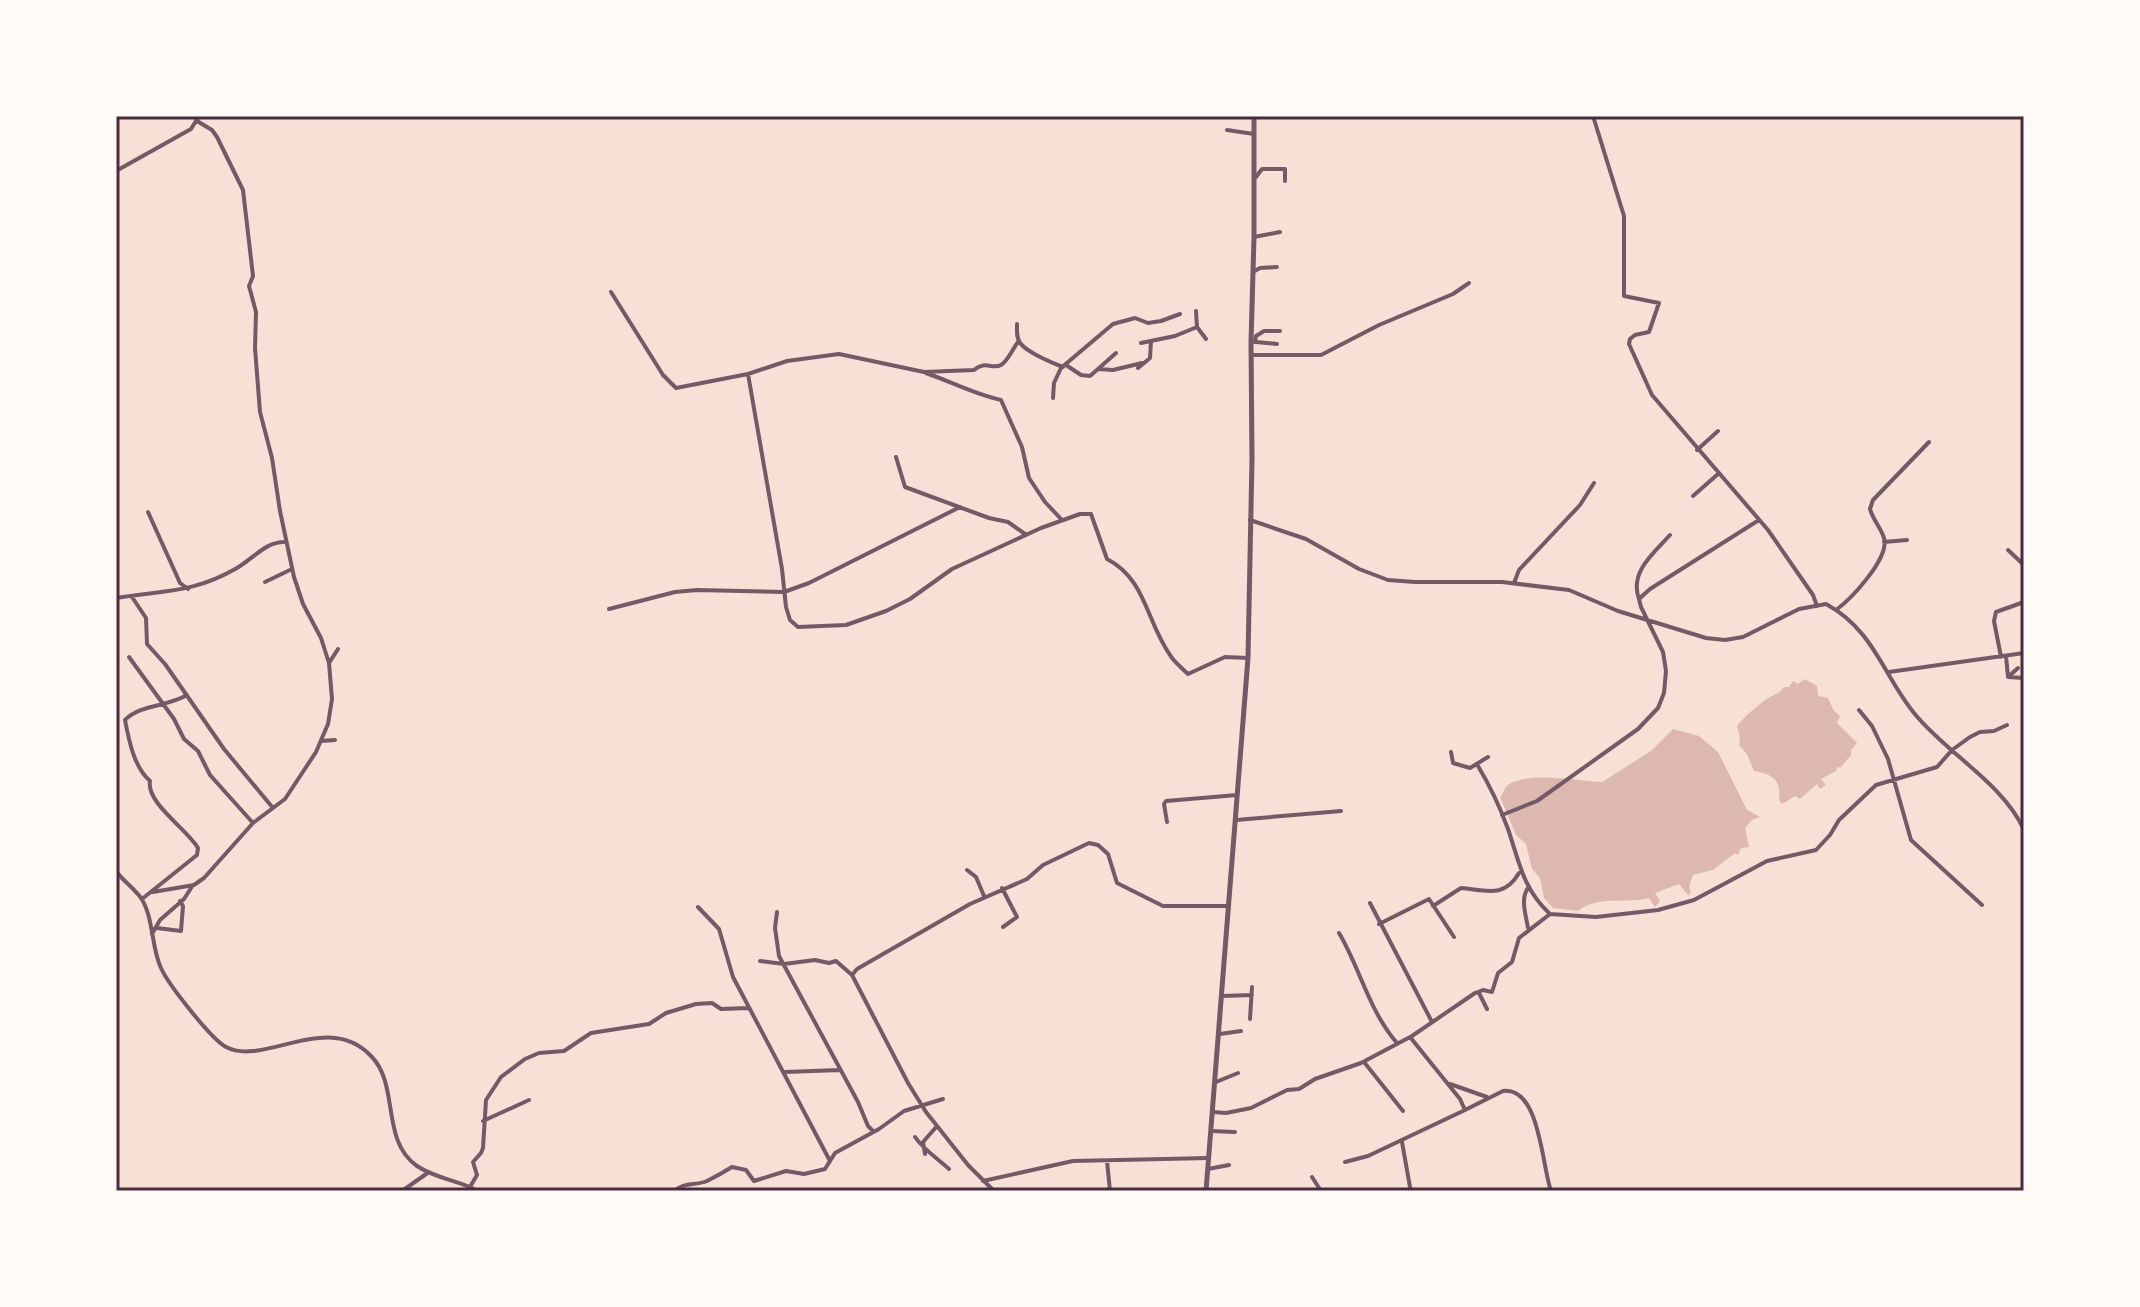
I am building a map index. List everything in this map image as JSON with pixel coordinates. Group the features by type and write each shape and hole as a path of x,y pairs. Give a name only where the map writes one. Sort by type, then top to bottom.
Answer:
{"street":[{"path":"1206,1191 1248,658 1254,116"},
{"path":"1593,116 1624,216 1624,296 1659,303 1649,332 1635,335 1629,344 1652,395 1759,520 1813,595 1817,606"},
{"path":"116,171 191,129 198,118 212,130 243,190 253,276 249,286 256,312 255,348 260,412 272,458 286,542 303,604 321,638 329,663 332,699 328,724 285,799 253,823 216,866 160,920 152,934"},
{"path":"1227,130 1254,134"},
{"path":"1253,184 1257,173 1269,167 1285,169 1285,181"},
{"path":"1254,237 1280,232"},
{"path":"1253,272 1260,268 1277,267"},
{"path":"1252,355 1321,355 1379,325 1453,294 1469,283"},
{"path":"611,292 663,375 676,388 748,374 787,361 839,354 924,372 955,383 967,391 1001,400 1022,447 1029,478 1062,520"},
{"path":"1196,311 1197,327 1206,339"},
{"path":"1053,398 1054,383 1064,366 1113,324 1135,318 1148,323 1180,314"},
{"path":"924,372 974,370 988,364 997,367 1018,342 1017,324"},
{"path":"1141,343 1175,336 1197,327"},
{"path":"1253,342 1264,331 1280,331"},
{"path":"1098,369 1113,370 1140,365 1150,358 1151,341"},
{"path":"1018,342 1040,357 1081,375 1090,376 1116,353"},
{"path":"1253,342 1277,344"},
{"path":"748,374 784,592 790,620 798,627 846,625 886,611 910,599 952,569 1025,534 1080,514 1091,514 1107,559 1123,567 1132,579 1170,656 1188,674 1225,657 1248,658"},
{"path":"1697,450 1718,431"},
{"path":"1836,610 1855,594 1876,568 1884,542 1870,509 1873,500 1929,442"},
{"path":"896,457 905,487 1008,522 1025,534"},
{"path":"1693,496 1718,474"},
{"path":"1514,583 1519,570 1580,505 1594,483"},
{"path":"609,609 675,592 784,592 809,583 960,507"},
{"path":"148,512 180,583 188,589"},
{"path":"1250,520 1306,539 1359,569 1388,580 1514,583 1569,590 1618,611 1706,638 1725,640 1743,637 1799,609 1826,604 1877,651 1913,712 2011,808 2024,830"},
{"path":"1639,599 1759,520"},
{"path":"1502,815 1537,801 1652,717 1664,693 1666,671 1663,652 1636,586 1641,569 1670,535"},
{"path":"1884,542 1907,540"},
{"path":"117,597 188,589 233,570 275,541 286,542"},
{"path":"2008,550 2024,565"},
{"path":"265,582 293,569"},
{"path":"132,597 146,618 147,644 165,664 224,749 273,808"},
{"path":"2008,677 1994,616 2000,610 2024,602"},
{"path":"329,663 338,649"},
{"path":"1889,672 2024,653"},
{"path":"129,657 165,706 184,739 198,751 210,775 253,823"},
{"path":"2008,677 2018,668"},
{"path":"2008,677 2023,676"},
{"path":"142,899 197,855 198,848 192,836 154,797 149,787 150,781 142,774 135,758 125,720 132,713 165,706 187,695"},
{"path":"1859,710 1883,747 1911,840 1982,905"},
{"path":"1478,766 1502,815 1528,888 1550,914 1567,917 1612,916 1658,910 1694,900 1767,861 1816,850 1839,820 1876,785 1895,782 1937,767 1952,750 1980,732 1994,731 2007,725"},
{"path":"320,741 335,740"},
{"path":"1451,752 1453,763 1470,768 1478,766 1488,757"},
{"path":"1167,822 1166,801 1237,795"},
{"path":"1236,820 1341,811"},
{"path":"852,975 867,963 984,896 1027,879 1043,865 1093,843 1108,854 1117,883 1157,904 1228,906"},
{"path":"967,870 976,877 984,896"},
{"path":"116,871 142,899 161,970 197,1021 223,1046 240,1053 327,1037 352,1044 371,1055 382,1073 392,1124 400,1145 414,1164 478,1191"},
{"path":"1433,906 1461,888 1484,892 1506,887 1520,871"},
{"path":"153,892 194,885"},
{"path":"1002,888 1017,917 1003,927"},
{"path":"1528,888 1524,907 1528,929"},
{"path":"1379,924 1429,899 1454,937"},
{"path":"157,928 181,931 183,906 180,901"},
{"path":"1370,903 1432,1022"},
{"path":"698,907 719,929 733,977 830,1161"},
{"path":"777,912 776,944 784,964 873,1131"},
{"path":"1213,1112 1251,1108 1287,1090 1299,1089 1315,1079 1364,1062 1410,1037 1479,992 1492,992 1498,973 1512,962 1516,942 1528,929 1550,914"},
{"path":"1339,933 1363,988 1397,1043"},
{"path":"760,961 784,964 836,961 852,975 922,1106 994,1191"},
{"path":"1250,1019 1252,987"},
{"path":"1479,992 1487,1009"},
{"path":"1222,996 1252,995"},
{"path":"470,1187 477,1175 473,1162 483,1148 486,1100 501,1077 525,1059 539,1053 564,1051 591,1033 649,1024 666,1013 696,1004 712,1003 721,1009 749,1008"},
{"path":"1220,1034 1241,1031"},
{"path":"1410,1037 1465,1110"},
{"path":"1364,1062 1403,1111"},
{"path":"785,1072 840,1070"},
{"path":"1216,1082 1238,1073"},
{"path":"1447,1083 1489,1098"},
{"path":"1345,1162 1368,1156 1510,1090 1524,1100 1535,1119 1551,1191"},
{"path":"674,1191 685,1184 709,1180 732,1167 746,1170 754,1181 786,1171 804,1174 825,1169 835,1153 904,1111 943,1099"},
{"path":"483,1121 529,1100"},
{"path":"923,1148 923,1142 937,1126"},
{"path":"1211,1131 1235,1132"},
{"path":"915,1137 925,1154"},
{"path":"1402,1141 1410,1187"},
{"path":"923,1148 949,1169"},
{"path":"983,1181 1073,1161 1208,1158"},
{"path":"1107,1161 1110,1191"},
{"path":"1208,1169 1229,1165"},
{"path":"402,1191 429,1172"},
{"path":"1312,1177 1321,1191"}],"shaded area":[{"path":"1805,679 1817,686 1818,696 1828,698 1840,716 1837,723 1857,743 1840,768 1838,766 1836,771 1821,779 1826,785 1820,789 1817,784 1800,799 1795,796 1782,804 1777,783 1771,776 1754,771 1747,754 1739,745 1737,726 1768,698 1789,687 1793,681 1798,684"},
{"path":"1673,729 1699,736 1718,752 1747,810 1760,817 1745,828 1749,847 1741,848 1738,855 1735,853 1713,870 1693,875 1689,886 1691,893 1688,895 1679,884 1655,893 1660,901 1655,907 1649,898 1603,901 1578,911 1553,908 1544,898 1540,878 1532,869 1526,844 1516,835 1500,797 1506,787 1516,781 1539,777 1602,782 1651,751"}]}
